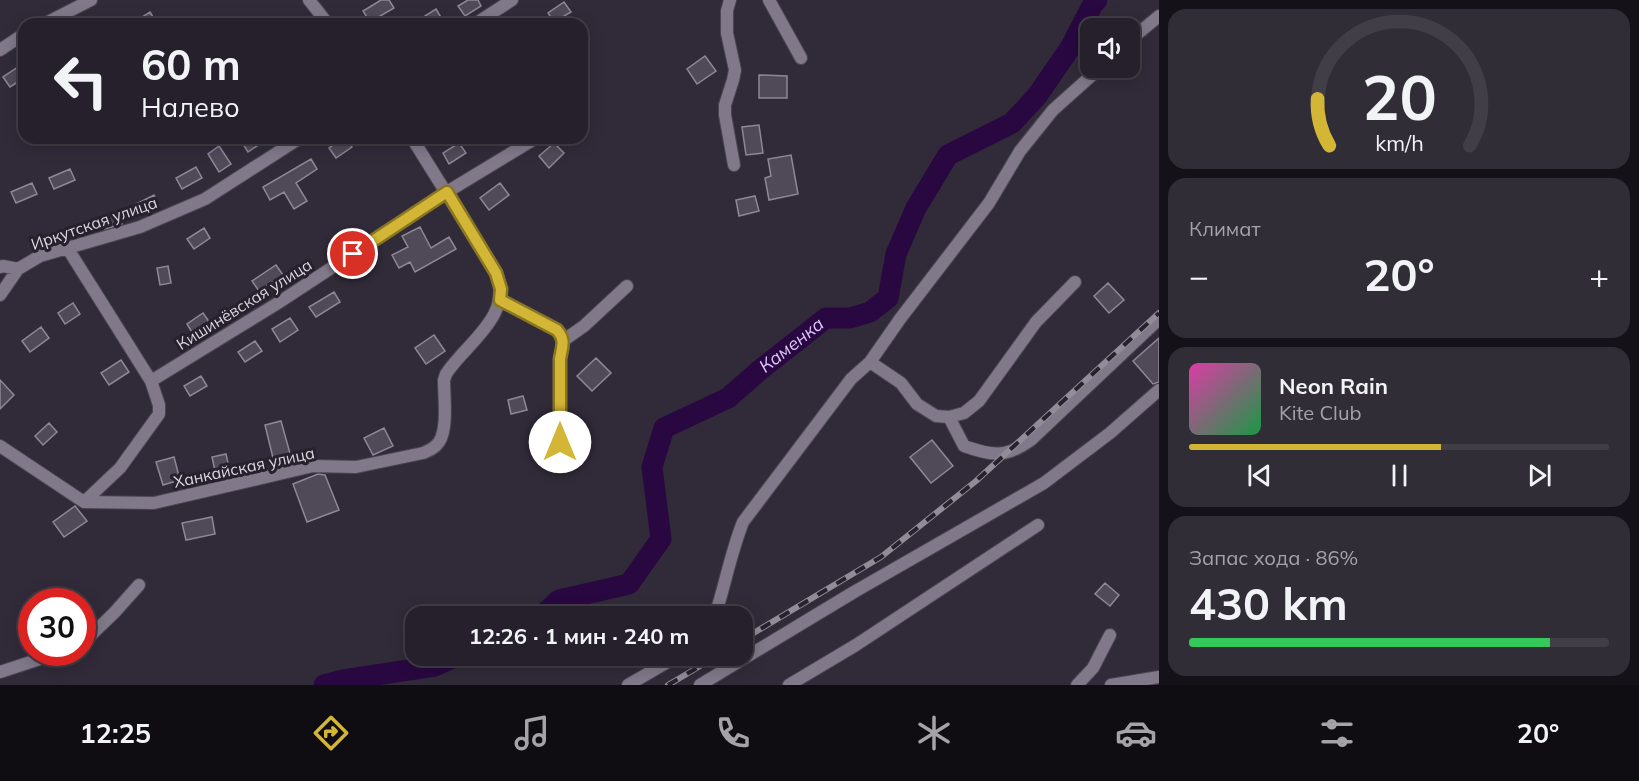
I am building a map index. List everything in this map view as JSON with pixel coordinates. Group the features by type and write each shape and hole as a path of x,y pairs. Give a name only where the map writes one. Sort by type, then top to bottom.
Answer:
{"street":[{"path":"56,18 91,0"},
{"path":"309,0 323,18"},
{"path":"484,18 512,0"},
{"path":"730,0 726,22 735,70 725,105 725,115 734,165"},
{"path":"769,0 801,58"},
{"path":"1140,32 1159,16"},
{"path":"0,50 18,38"},
{"path":"718,606 734,546 743,522 851,379 870,362 989,202 1020,151 1053,110 1089,78"},
{"name":"Иркутская улица","path":"0,295 18,269 40,256 140,227 205,199 291,144"},
{"path":"416,144 496,273 501,289 500,300 557,330 564,340 560,359 560,442"},
{"name":"Кишинёвская улица","path":"151,381 278,303 447,192 526,144"},
{"path":"0,446 84,502 120,468 159,414 159,405 151,381 68,249"},
{"path":"0,267 18,269"},
{"path":"870,362 901,383 917,404 936,416 949,417 964,413 978,401 1036,322 1075,282"},
{"path":"564,340 584,326 627,286"},
{"name":"Ханкайская улица","path":"84,502 154,504 313,466 356,466 423,453 433,448 444,433 446,374 492,319 500,300"},
{"path":"949,417 964,446 982,453 1006,453 1018,449 1031,440 1159,319"},
{"path":"700,685 854,592 1044,483 1110,433 1159,390"},
{"path":"789,685 856,645 1038,525"},
{"path":"96,630 139,585"},
{"path":"1077,685 1093,668 1110,635"},
{"path":"0,672 18,666"},
{"path":"628,685 661,666"},
{"path":"1111,685 1159,677"}],"building":[{"path":"381,0 389,0 394,8 377,18 367,18 363,11"},
{"path":"468,0 478,0 481,6 465,16 458,6"},
{"path":"564,2 571,12 561,18 551,18 548,13"},
{"path":"436,9 441,18 422,18"},
{"path":"150,12 154,18 140,18"},
{"path":"705,56 716,71 697,84 687,69"},
{"path":"18,67 18,82 10,87 3,77"},
{"path":"759,75 787,76 787,98 759,98"},
{"path":"759,125 763,153 746,155 742,127"},
{"path":"243,144 260,144 248,152"},
{"path":"335,144 350,144 352,147 336,158 329,148"},
{"path":"460,144 466,153 449,164 443,153"},
{"path":"553,144 564,153 549,168 539,156"},
{"path":"219,146 231,164 219,172 208,154"},
{"path":"791,155 798,194 769,200 765,178 771,176 768,159"},
{"path":"311,159 317,169 296,183 307,201 294,209 284,192 270,200 263,187"},
{"path":"196,167 202,178 182,189 176,178"},
{"path":"70,169 75,180 54,189 49,178"},
{"path":"32,183 37,194 16,203 11,192"},
{"path":"500,183 509,195 489,210 480,198"},
{"path":"154,195 159,206 139,216 134,205"},
{"path":"755,196 759,211 739,216 736,200"},
{"path":"120,213 122,224 105,229 102,216"},
{"path":"420,227 431,248 449,237 456,249 415,272 410,262 399,268 392,255 408,247 402,236"},
{"path":"204,228 210,238 194,249 187,239"},
{"path":"276,265 283,275 259,291 252,281"},
{"path":"168,266 171,283 160,285 157,268"},
{"path":"1108,283 1124,300 1109,313 1094,296"},
{"path":"334,292 340,302 316,317 309,307"},
{"path":"73,303 80,314 65,324 58,313"},
{"path":"203,313 210,323 193,334 187,324"},
{"path":"290,318 298,330 280,342 272,329"},
{"path":"41,327 49,338 30,352 22,341"},
{"path":"434,335 445,351 426,364 415,348"},
{"path":"1159,338 1159,382 1153,384 1133,361"},
{"path":"255,341 262,351 245,362 238,352"},
{"path":"596,358 611,373 592,391 577,376"},
{"path":"121,360 129,372 109,385 101,373"},
{"path":"201,376 207,386 190,396 184,386"},
{"path":"0,380 14,395 0,409"},
{"path":"523,396 527,410 511,414 508,400"},
{"path":"281,421 291,457 274,462 265,425"},
{"path":"49,423 57,432 43,445 35,436"},
{"path":"384,428 393,446 373,455 364,438"},
{"path":"932,440 953,466 931,483 910,457"},
{"path":"226,454 230,472 216,475 212,457"},
{"path":"174,457 180,480 163,485 156,462"},
{"path":"318,474 325,475 339,510 307,522 293,484"},
{"path":"75,506 87,521 64,537 53,522"},
{"path":"212,517 215,534 186,540 182,523"},
{"path":"1105,583 1119,595 1110,606 1095,594"}],"waterway":[{"name":"Каменка","path":"553,606 559,600 629,584 661,539 652,467 664,428 728,398 826,318 850,318 870,312 888,298 896,254 916,208 948,155 1012,123 1037,96 1070,48 1097,0"},
{"name":"Каменка","path":"324,685 435,666"}],"railway":[{"path":"753,633 881,557 976,481 1159,313"},
{"path":"668,685 700,666"}],"route":[{"path":"353,254 447,192 496,273 501,289 500,300 557,330 564,340 560,359 560,442"}]}
